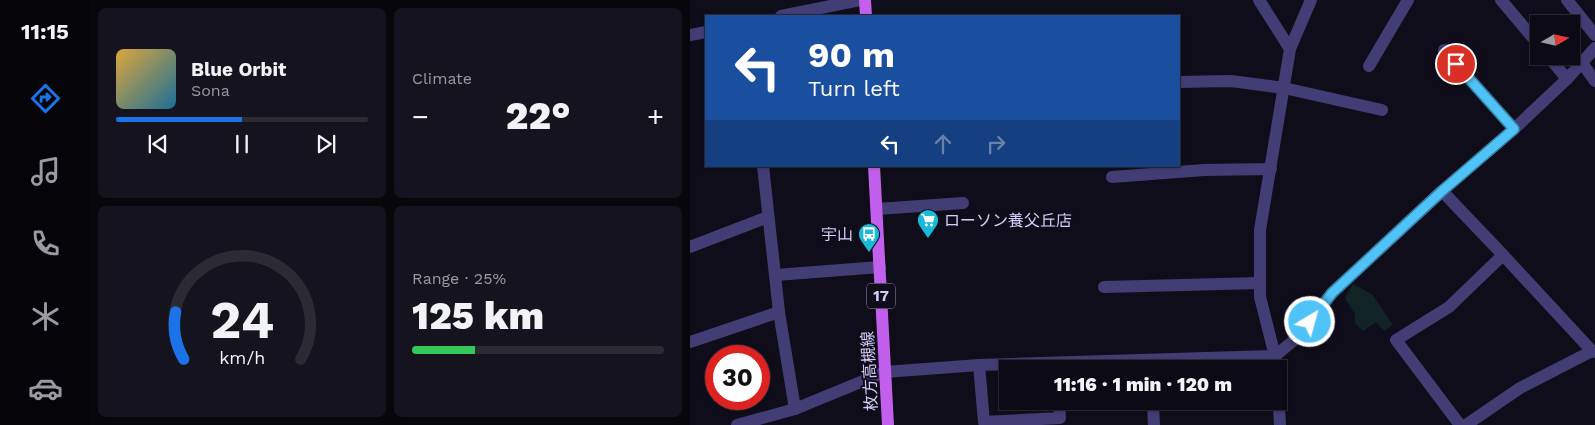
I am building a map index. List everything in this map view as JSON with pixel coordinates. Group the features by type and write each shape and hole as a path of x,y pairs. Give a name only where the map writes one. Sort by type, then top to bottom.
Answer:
{"main road":[{"path":"865,0 866,15"},
{"name":"枚方高槻線","path":"874,167 888,425"}],"street":[{"path":"786,15 860,0"},
{"path":"1259,0 1290,49"},
{"path":"1274,360 1260,297 1260,230 1290,49 1311,0"},
{"path":"1369,66 1408,0"},
{"path":"1501,0 1530,34"},
{"path":"1567,0 1595,35"},
{"path":"690,35 705,32"},
{"path":"1278,360 1332,293 1442,191 1514,129 1567,79 1595,48"},
{"path":"1444,50 1514,129"},
{"path":"1582,63 1595,81"},
{"path":"1555,65 1567,79"},
{"path":"1180,82 1231,81 1284,88 1382,110"},
{"path":"763,167 779,312 795,408"},
{"path":"1112,177 1204,170 1271,170"},
{"path":"1442,191 1594,352 1520,388 1466,425"},
{"path":"876,209 963,203"},
{"path":"690,247 768,217"},
{"path":"1460,425 1396,340 1449,307 1503,254"},
{"path":"776,275 880,267"},
{"path":"1104,287 1260,283"},
{"path":"690,342 779,312"},
{"path":"979,365 984,422 1060,418 1060,410"},
{"path":"737,425 795,408 886,372 999,365"},
{"path":"1153,410 1154,425"},
{"path":"1279,410 1280,425"}],"shaded area":[{"path":"1353,284 1372,294 1393,325 1384,331 1376,322 1363,331 1355,323 1355,314 1345,298"}],"place":[{"name":"ローソン養父丘店","path":"928,239"},
{"name":"宇山","path":"869,253"}],"route":[{"path":"1310,322 1332,293 1442,191 1514,129 1456,64"}]}
